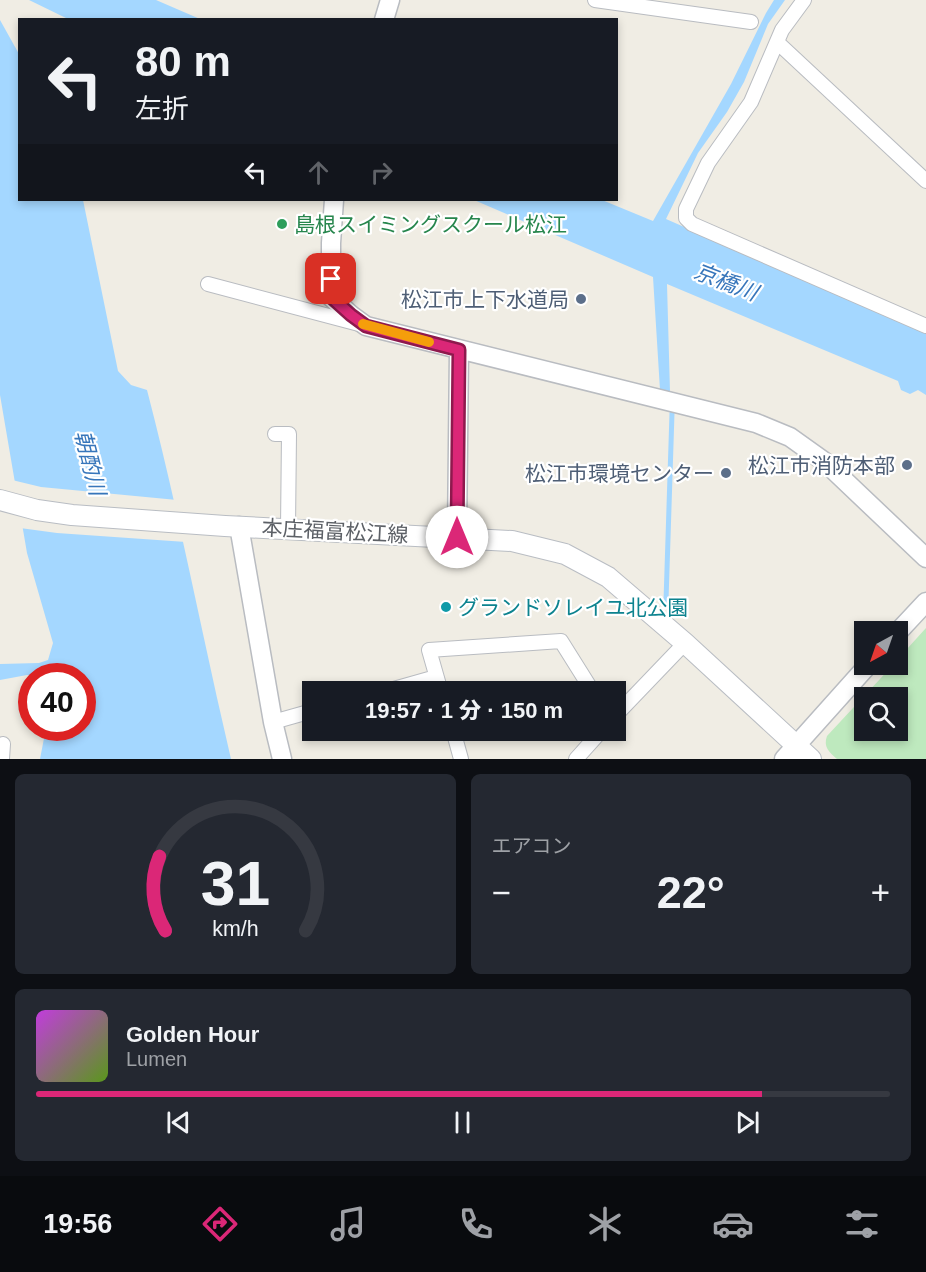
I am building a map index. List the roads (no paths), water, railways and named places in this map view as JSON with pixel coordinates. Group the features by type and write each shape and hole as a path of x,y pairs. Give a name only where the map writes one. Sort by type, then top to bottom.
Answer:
{"main road":[{"name":"本庄福富松江線","path":"0,500 37,510 72,515 512,541 566,554 608,577 685,644 797,755"}],"street":[{"path":"385,18 390,0"},
{"path":"595,0 751,22"},
{"path":"804,0 782,30 751,102 708,163 686,209 686,218 692,224 926,326"},
{"path":"777,42 926,182"},
{"path":"334,201 330,243 331,297 366,326"},
{"path":"208,284 459,350 756,423 790,438 825,462 926,558"},
{"path":"457,537 459,350"},
{"path":"275,434 289,434 288,528"},
{"path":"239,526 273,722 282,759"},
{"path":"908,621 926,602"},
{"path":"437,681 429,650 561,641 586,681"},
{"path":"626,705 685,644"},
{"path":"797,755 860,675"},
{"path":"422,681 436,677"},
{"path":"273,722 302,714"},
{"path":"456,741 461,759"},
{"path":"576,759 592,741"},
{"path":"2,759 3,744"}],"water":[{"path":"29,0 156,0 198,18 66,18"},
{"name":"京橋川","path":"774,0 785,0 768,24 744,82 727,112 698,153 666,219 926,333 926,395 918,390 910,394 901,390 898,381 667,284 670,392 660,390 653,277 476,201 604,201 653,221 731,84"},
{"name":"朝酌川","path":"0,20 18,52 18,201 83,201 118,371 131,385 147,390 170,482 231,759 40,759 43,741 96,741 96,663 39,663 48,660 53,643 27,553 0,395"},
{"path":"0,664 18,664 18,677 0,680"}],"waterway":[{"path":"666,601 672,413"}],"place":[{"name":"島根スイミングスクール松江","path":"282,224"},
{"name":"松江市上下水道局","path":"581,299"},
{"name":"松江市消防本部","path":"907,465"},
{"name":"松江市環境センター","path":"726,473"},
{"name":"グランドソレイユ北公園","path":"446,607"}]}
